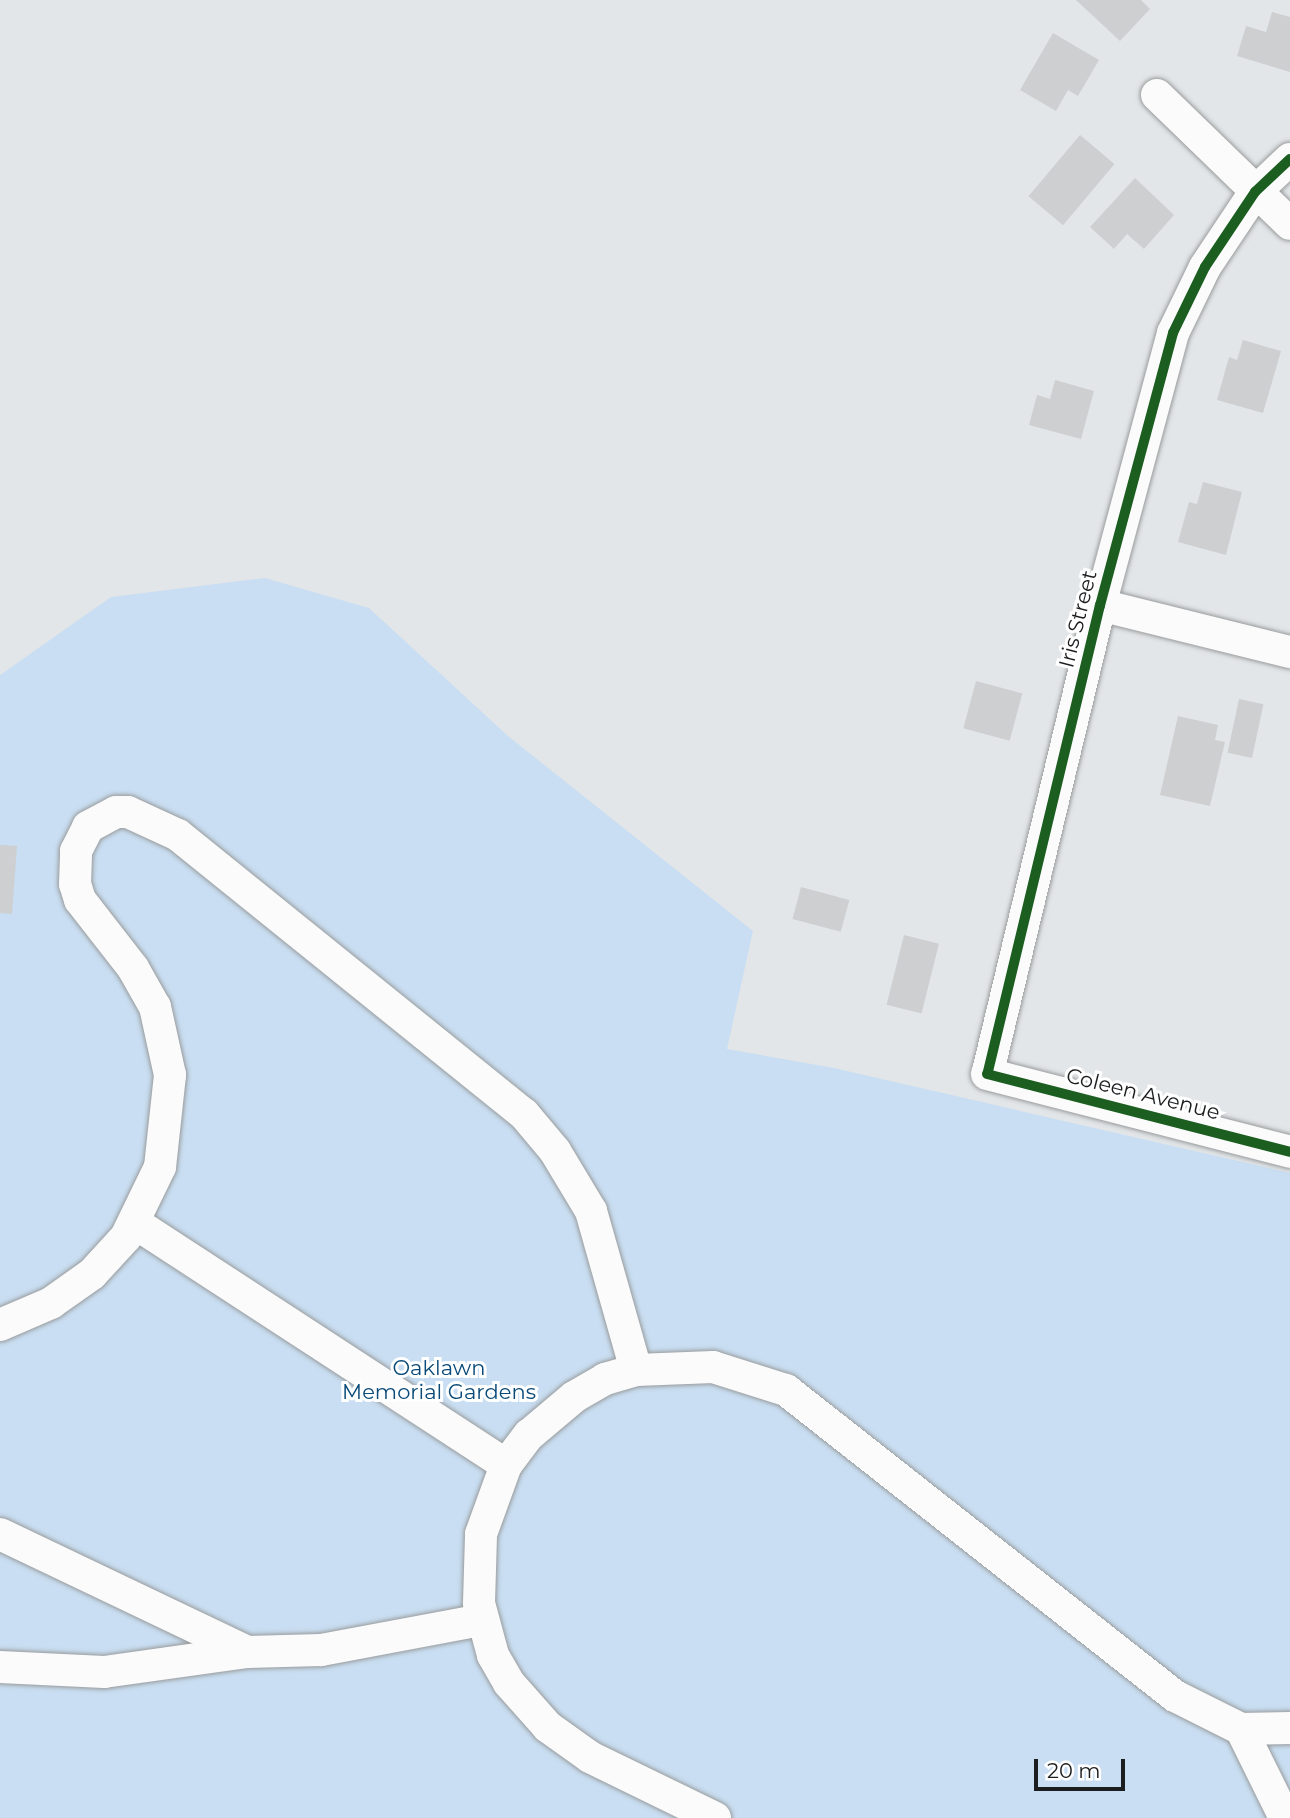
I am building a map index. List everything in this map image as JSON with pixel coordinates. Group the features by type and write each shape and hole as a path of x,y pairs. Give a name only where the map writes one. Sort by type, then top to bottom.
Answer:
{"street":[{"path":"1157,95 1290,224"},
{"name":"Iris Street","path":"987,1074 1100,605 1173,333 1205,267 1255,192 1290,159"},
{"path":"1100,605 1290,652"},
{"path":"0,1325 65,1295 105,1260 135,1223 164,1150 171,1095 166,1051 144,984 80,900 74,867 80,839 89,827 116,812 145,816 178,835 524,1114 555,1151 591,1211 636,1370"},
{"name":"Coleen Avenue","path":"987,1074 1290,1152"},
{"path":"135,1223 506,1465"},
{"path":"715,1818 590,1757 548,1727 509,1683 493,1655 482,1620 477,1585 481,1534 506,1465 529,1435 574,1397 605,1379 636,1370 713,1367 786,1390 1175,1696 1241,1729 1290,1728"},
{"path":"0,1534 247,1652"},
{"path":"0,1667 104,1672 247,1652 321,1650 482,1620"},
{"path":"1241,1729 1285,1818"}],"green space":[{"name":"Oaklawn Memorial Gardens","path":"265,578 369,608 508,736 753,931 727,1049 834,1068 1290,1173 1290,1818 0,1818 0,675 111,597"}],"building":[{"path":"1076,0 1141,0 1150,9 1120,41"},
{"path":"1272,12 1290,17 1290,72 1237,56 1246,26 1266,32"},
{"path":"1053,33 1099,60 1078,96 1068,90 1056,111 1020,90"},
{"path":"1080,135 1114,164 1063,225 1029,196"},
{"path":"1135,178 1174,215 1144,249 1127,234 1114,249 1090,227"},
{"path":"1243,340 1281,351 1263,413 1217,400 1229,357 1237,360"},
{"path":"1055,380 1094,391 1081,439 1029,425 1037,395 1050,399"},
{"path":"1203,482 1242,492 1226,555 1178,542 1189,502 1197,504"},
{"path":"976,681 1022,693 1010,741 963,728"},
{"path":"1239,699 1263,704 1252,758 1228,753"},
{"path":"1178,716 1218,725 1215,740 1225,742 1210,806 1160,795"},
{"path":"0,845 17,846 12,914 0,913"},
{"path":"801,887 849,900 841,932 792,919"},
{"path":"904,935 939,944 922,1014 887,1005"}],"cycle path":[{"path":"1290,159 1255,192 1205,267 1173,333 1100,605 987,1074 1290,1152"}]}
